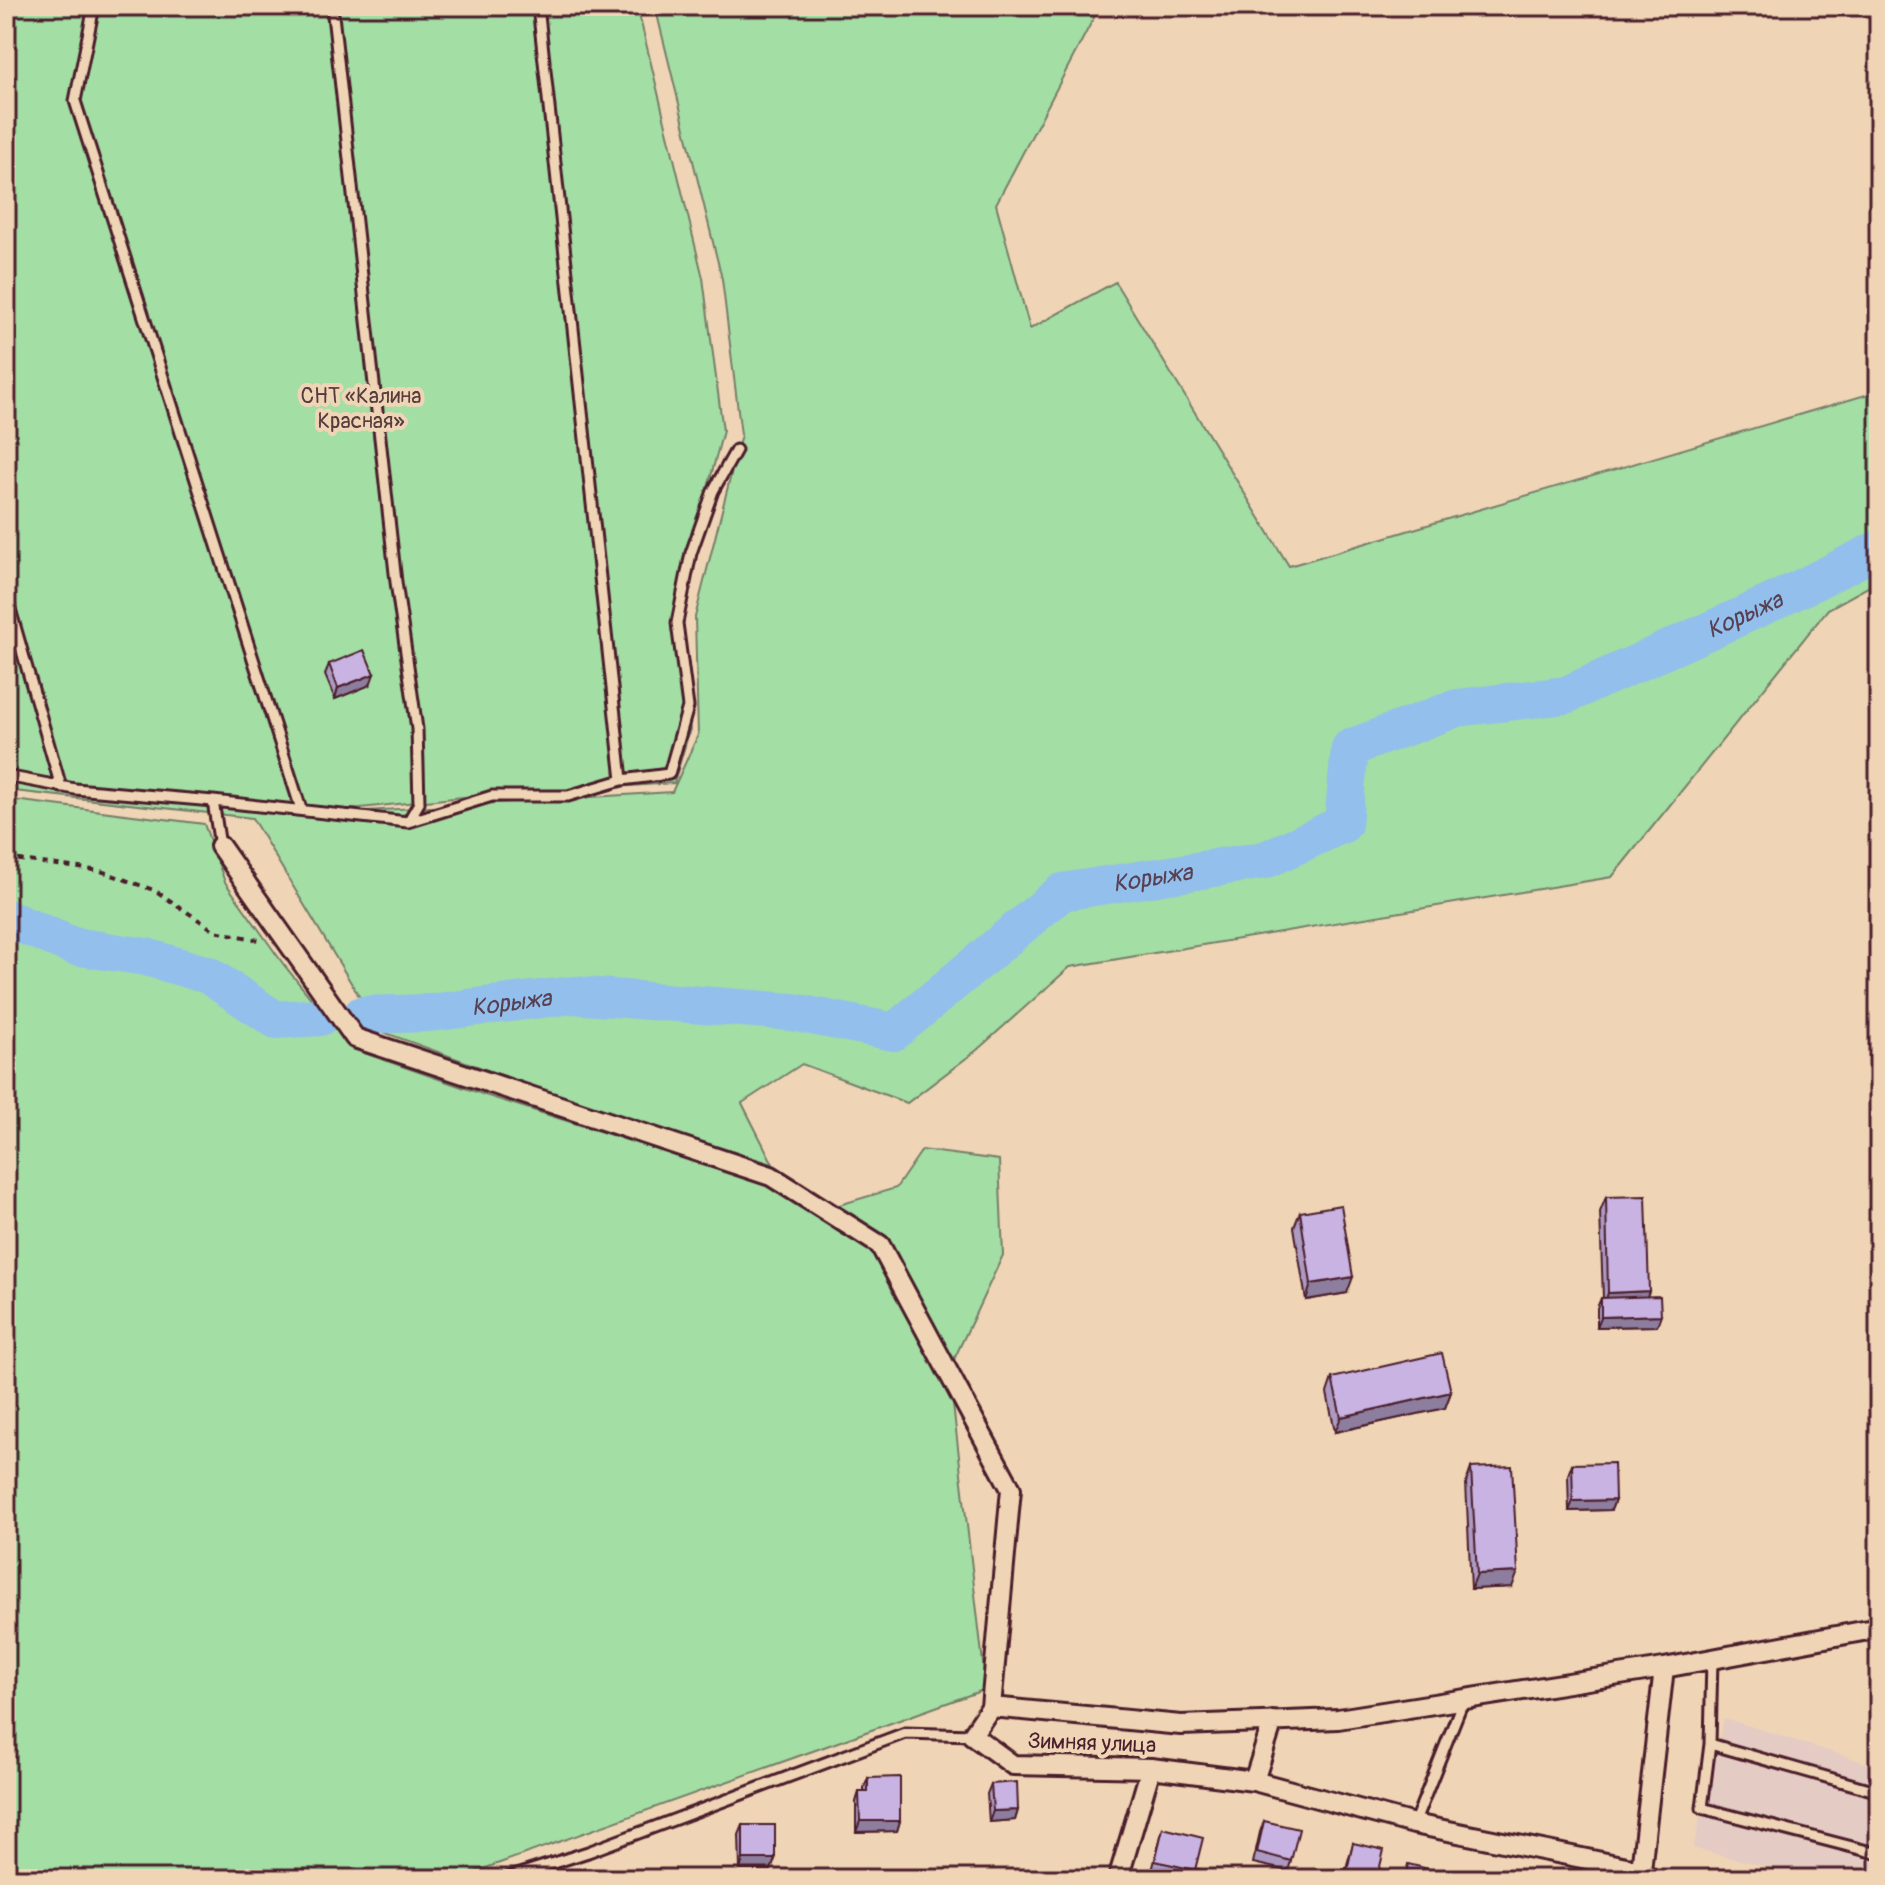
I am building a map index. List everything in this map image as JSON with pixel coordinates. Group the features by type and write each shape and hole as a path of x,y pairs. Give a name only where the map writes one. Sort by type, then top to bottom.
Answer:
{"street":[{"path":"220,846 355,1038 771,1176 880,1245 1011,1489 991,1707 972,1735"},
{"path":"991,1707 1181,1725 1338,1719 1664,1668 1879,1628"},
{"path":"1644,1876 1664,1668"},
{"path":"1254,1781 1273,1721"},
{"name":"Зимняя улица","path":"972,1735 1013,1765 1151,1768 1254,1781 1414,1824 1644,1876"},
{"path":"1118,1879 1151,1768"}],"lane":[{"path":"94,6 75,101 301,809"},
{"path":"332,6 396,582 417,729 419,803 408,822"},
{"path":"538,6 622,780"},
{"path":"6,776 61,787 408,822 492,796 568,796 622,780 669,774 688,707 677,623 691,553 713,491 736,450"},
{"path":"6,595 61,787"},
{"path":"213,801 220,846"},
{"path":"1712,1659 1710,1744 1702,1808 1879,1854"},
{"path":"1414,1824 1463,1701"},
{"path":"504,1879 588,1852 905,1733 972,1735"},
{"path":"1710,1744 1879,1792"}],"path":[{"path":"6,858 101,871 156,891 215,931 290,946"}],"shaded area":[{"path":"1724,1718 1879,1767 1879,1879 1813,1879 1693,1848"}],"green space":[{"name":"СНТ «Калина Красная»","path":"6,6 637,6 703,278 723,431 671,626 690,729 674,783 463,797 286,816 672,792 698,735 695,617 741,435 722,279 655,6 1100,6 996,204 1030,329 1115,282 1289,566 1879,391 1879,581 1828,609 1612,877 1070,967 977,1050 907,1103 802,1064 742,1103 773,1164 590,1107 380,1031 252,818 6,790"},
{"path":"6,799 204,824 225,882 284,965 352,1049 488,1096 836,1206 896,1188 922,1150 999,1160 1003,1255 949,1370 986,1689 455,1879 6,1879"}],"building":[{"path":"364,650 374,674 338,688 329,664"},
{"path":"1646,1196 1649,1291 1608,1293 1606,1197"},
{"path":"1341,1205 1353,1277 1311,1284 1300,1212"},
{"path":"1660,1296 1661,1315 1601,1317 1601,1298"},
{"path":"1442,1353 1451,1392 1341,1417 1332,1378"},
{"path":"1614,1463 1615,1500 1573,1501 1572,1464"},
{"path":"1512,1466 1518,1572 1477,1574 1471,1468"},
{"path":"900,1777 900,1821 860,1821 859,1792 868,1792 868,1778"},
{"path":"1017,1782 1018,1810 993,1811 991,1784"},
{"path":"1264,1821 1299,1829 1291,1861 1257,1852"},
{"path":"743,1825 775,1825 775,1859 743,1859"},
{"path":"1163,1828 1203,1838 1195,1870 1155,1861"},
{"path":"1353,1843 1384,1850 1377,1879 1346,1875"},
{"path":"1408,1864 1449,1874 1448,1879 1405,1879"},
{"path":"1197,1869 1216,1874 1215,1879 1195,1879"}],"waterway":[{"name":"Корыжа","path":"362,1015 429,1013 573,995 792,1012 894,1032 1062,892 1265,860 1343,824 1350,748 1457,708 1566,695 1775,601 1879,549"},
{"name":"Корыжа","path":"6,918 73,946 146,957 208,975 276,1020 320,1017"}]}
